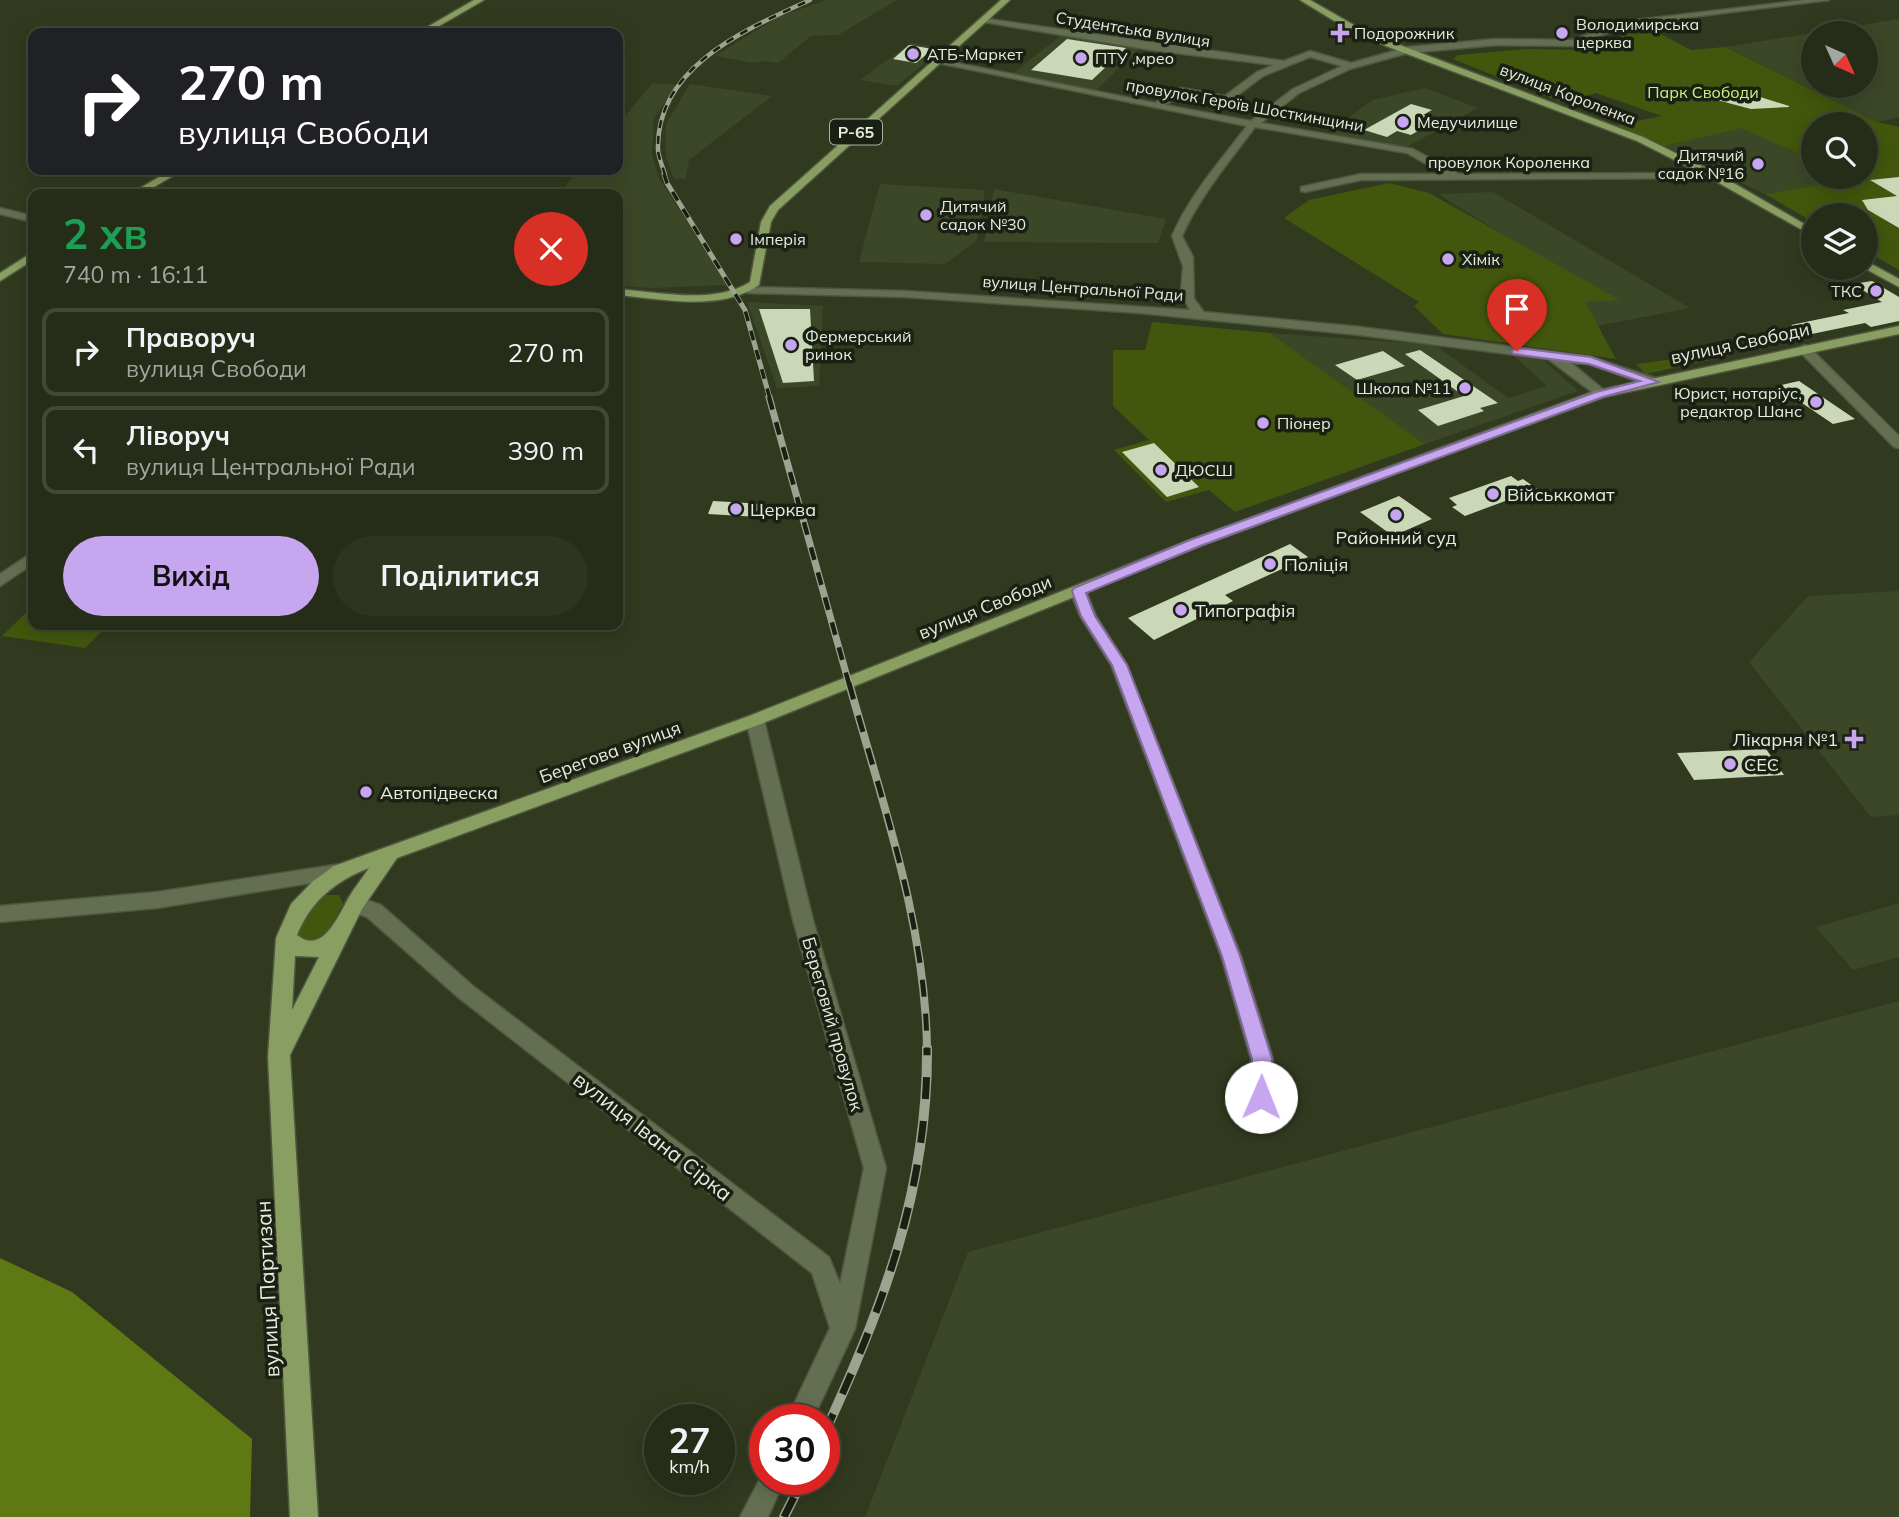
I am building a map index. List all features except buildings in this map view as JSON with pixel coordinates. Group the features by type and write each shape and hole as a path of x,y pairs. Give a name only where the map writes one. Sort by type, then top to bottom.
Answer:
{"main road":[{"path":"430,28 480,0"},
{"name":"Р-65","path":"748,290 755,283 766,222 774,208 1006,0"},
{"name":"вулиця Короленка","path":"1304,0 1349,26 1640,139 1714,176 1801,226"},
{"path":"144,189 169,175"},
{"path":"0,279 28,258"},
{"path":"16,266 19,270 28,271"},
{"path":"1878,271 1899,284"},
{"path":"0,279 28,272"},
{"name":"вулиця Центральної Ради","path":"623,292 719,296 748,290"},
{"name":"вулиця Свободи","path":"845,683 1208,538 1600,394 1899,330"},
{"name":"Берегова вулиця","path":"341,871 755,720 845,683"},
{"path":"279,1057 355,904 389,855"},
{"path":"338,936 317,949 300,949 286,938 298,910 319,887 341,871 356,887 355,904"},
{"name":"вулиця Партизан","path":"286,938 279,1057 303,1450 304,1517"}],"street":[{"path":"1200,314 1189,305 1184,295 1188,277 1187,257 1177,236 1184,220 1212,177 1254,124 1296,91 1351,66 1408,50 1496,42 1573,43 1627,23 1825,0"},
{"name":"Студентська вулиця","path":"984,20 1150,47 1281,64"},
{"path":"1157,106 1181,91 1227,99 1260,74 1310,54 1351,66"},
{"name":"провулок Героїв Шосткинщини","path":"937,62 1157,106 1410,151 1459,178"},
{"name":"провулок Короленка","path":"1306,189 1361,177 1714,176"},
{"path":"0,211 28,218"},
{"name":"вулиця Центральної Ради","path":"748,290 974,298 1200,314 1591,361 1653,382"},
{"path":"1804,349 1899,444"},
{"name":"вулиця Центральної Ради","path":"1544,355 1566,365 1600,394"},
{"path":"0,581 28,561"},
{"path":"1079,591 1088,616 1119,665 1231,956 1262,1059 1261,1097"},
{"name":"Береговий провулок","path":"755,720 803,920 875,1168 843,1329"},
{"name":"Берегова вулиця","path":"0,915 157,900 341,871"},
{"name":"вулиця Івана Сірка","path":"355,904 374,911 466,992 821,1265 843,1329"},
{"path":"807,1404 843,1329"},
{"path":"754,1517 764,1495"}],"shaded area":[{"path":"826,0 897,0 838,35 811,36 778,63 754,63 715,56 778,17"},
{"path":"1899,19 1899,117 1878,122 1878,112 1857,112 1828,98 1878,98 1878,22"},
{"path":"1063,34 1142,46 1095,91 1012,74"},
{"path":"1801,35 1801,84 1725,47"},
{"path":"911,43 943,48 897,86 860,80"},
{"path":"653,83 677,85 654,118 652,155 659,178 727,285 623,286 623,189 562,189 575,175 623,175 623,118"},
{"path":"690,84 772,96 689,160 686,178 674,179 666,157 666,124"},
{"path":"1425,88 1478,108 1405,148 1335,136 1330,132 1372,100"},
{"name":"Дитячий садок №16","path":"1741,127 1801,154 1801,188 1765,194 1665,146"},
{"name":"Дитячий садок №30","path":"880,184 985,190 977,240 945,264 859,262"},
{"path":"994,189 1166,219 1158,243 984,242"},
{"path":"1493,192 1690,308 1597,326 1562,271 1438,194"},
{"name":"Фермерський ринок","path":"747,302 823,306 819,386 777,388"},
{"path":"1270,333 1435,345 1508,398 1547,386 1514,356 1541,358 1578,391 1425,444"},
{"name":"Лікарня №1","path":"1899,591 1899,815 1871,817 1749,662 1808,596"},
{"path":"1899,903 1899,957 1853,970 1816,927"},
{"path":"1899,1001 1899,1517 865,1517 968,1252"}],"green space":[{"name":"Парк Свободи","path":"1627,32 1657,32 1691,50 1725,47 1801,84 1801,98 1828,98 1857,112 1801,112 1801,155 1741,128 1665,146 1617,125 1662,116 1596,93 1563,103 1453,59 1458,55 1526,49 1603,48"},
{"name":"Парк Свободи","path":"1878,122 1899,127 1899,270 1878,258 1878,203 1801,203 1801,215 1765,194 1801,188 1878,189"},
{"name":"Хімік","path":"1389,183 1429,193 1620,300 1585,302 1616,359 1443,334 1414,306 1419,302 1284,218 1309,200"},
{"name":"Піонер","path":"1152,322 1270,333 1425,444 1235,512 1209,490 1166,502 1114,450 1149,440 1113,406 1113,350 1145,350"},
{"path":"1728,352 1733,355 1646,374 1636,364"},
{"path":"28,611 28,630 103,630 85,648 2,636"},
{"path":"323,895 339,895 343,904 325,936 316,943 299,940 297,932 310,907"},
{"path":"0,1258 72,1292 252,1439 250,1517 0,1517"}],"railway":[{"path":"665,175 658,149 661,120 672,95 689,73 710,54 734,38 810,0"},
{"path":"664,174 745,310 770,399"},
{"path":"769,397 849,684"},
{"path":"849,683 911,910 925,1003 927,1049"},
{"path":"837,1404 883,1294 898,1247 920,1150 927,1049"},
{"path":"784,1517 795,1495"}],"place":[{"name":"Подорожник","path":"1340,33"},
{"name":"Володимирська церква","path":"1562,33"},
{"name":"АТБ-Маркет","path":"913,54"},
{"name":"ПТУ ,мрео","path":"1081,58"},
{"name":"Медучилище","path":"1403,122"},
{"name":"Дитячий садок №16","path":"1758,164"},
{"name":"Дитячий садок №30","path":"926,215"},
{"name":"Імперія","path":"736,239"},
{"name":"Хімік","path":"1448,259"},
{"name":"ТКС","path":"1876,291"},
{"name":"Фермерський ринок","path":"791,345"},
{"name":"Школа №11","path":"1465,388"},
{"name":"Юрист, нотаріус, редактор Шанс","path":"1816,402"},
{"name":"Піонер","path":"1263,423"},
{"name":"ДЮСШ","path":"1161,470"},
{"name":"Військкомат","path":"1493,494"},
{"name":"Церква","path":"736,509"},
{"name":"Районний суд","path":"1396,515"},
{"name":"Поліція","path":"1270,564"},
{"name":"Типографія","path":"1181,610"},
{"name":"Лікарня №1","path":"1854,739"},
{"name":"СЕС","path":"1730,764"},
{"name":"Автопідвеска","path":"366,792"}],"route":[{"path":"1261,1097 1262,1059 1231,956 1119,665 1088,616 1079,591 1195,543 1600,394 1653,382 1591,361 1517,351"}]}
